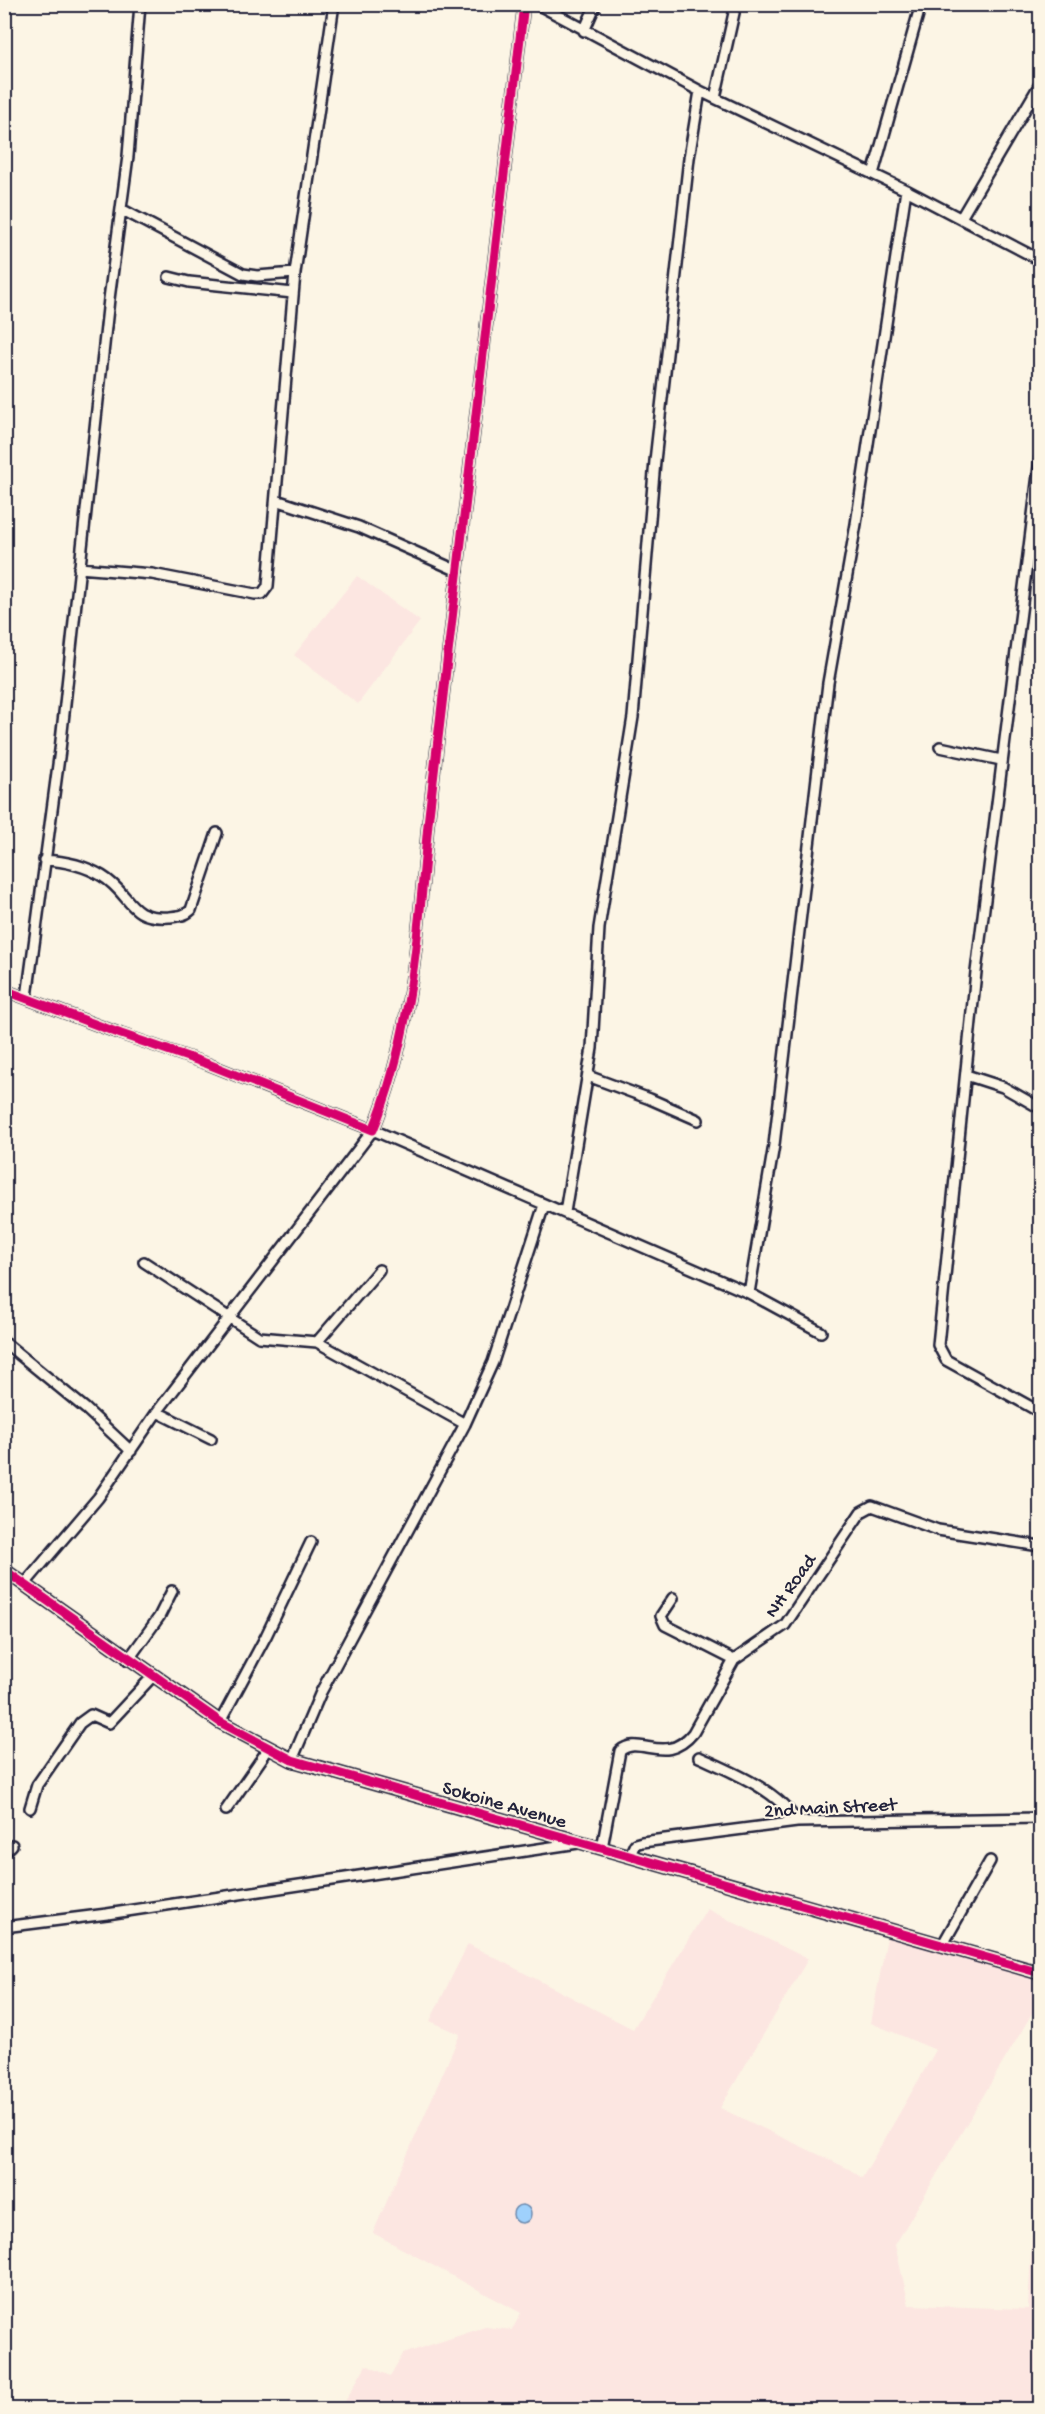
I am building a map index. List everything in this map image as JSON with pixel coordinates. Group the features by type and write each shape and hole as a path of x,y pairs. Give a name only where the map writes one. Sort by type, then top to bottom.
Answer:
{"street":[{"path":"27,997 60,750 128,156 140,4"},
{"path":"80,568 152,574 262,594 268,586 293,293 334,4"},
{"path":"24,1585 98,1498 158,1412 373,1130 391,1078 418,938 428,824 524,4"},
{"path":"537,4 700,91 906,189 1041,260"},
{"path":"584,31 596,4"},
{"path":"873,174 921,4"},
{"path":"715,98 734,13"},
{"path":"961,218 1041,84"},
{"path":"566,1212 588,1076 598,928 633,717 657,450 689,158 700,91"},
{"path":"749,1293 774,1145 828,683 856,524 906,189"},
{"path":"121,209 243,274 257,276 296,273"},
{"path":"169,277 189,282 293,293"},
{"path":"1041,459 1001,760 938,1345 946,1360 1041,1412"},
{"path":"276,500 359,527 458,571"},
{"path":"940,747 1001,760"},
{"path":"44,860 76,864 101,875 119,887 133,908 147,916 177,916 191,910 217,833"},
{"path":"4,990 208,1064 373,1130 749,1293 821,1332"},
{"path":"966,1075 1003,1087 1041,1108"},
{"path":"588,1076 643,1096 698,1120"},
{"path":"292,1760 321,1692 465,1424 493,1362 544,1205"},
{"path":"144,1262 260,1337 317,1342 465,1424"},
{"path":"317,1342 379,1270"},
{"path":"4,1342 86,1409 131,1451"},
{"path":"158,1412 211,1439"},
{"name":"NH Road","path":"602,1848 620,1751 629,1747 678,1748 685,1743 693,1733 734,1660 785,1625 861,1512 867,1507 881,1508 939,1530 1041,1546"},
{"path":"220,1722 266,1636 311,1542"},
{"name":"Sokoine Avenue","path":"4,1570 152,1677 220,1722 292,1760 1041,1973"},
{"path":"128,1659 159,1617 172,1591"},
{"path":"673,1598 661,1616 665,1625 734,1660"},
{"path":"30,1808 35,1789 80,1723 91,1715 109,1723 152,1677"},
{"path":"226,1810 268,1748"},
{"path":"699,1757 733,1773 776,1799 787,1807 797,1822"},
{"name":"2nd Main Street","path":"630,1855 635,1844 642,1842 797,1822 1041,1818"},
{"path":"4,1927 106,1914 578,1843"},
{"path":"4,1853 12,1845"},
{"path":"944,1944 990,1861"}],"shaded area":[{"path":"357,576 420,621 358,704 294,655"},
{"path":"707,1909 808,1959 720,2108 849,2169 862,2178 936,2050 871,2023 887,1937 1040,1979 1040,2000 895,2245 909,2305 1028,2309 1034,2199 1040,2200 1040,2409 352,2410 343,2405 366,2365 390,2376 403,2354 485,2327 512,2330 521,2313 373,2233 460,2034 430,2021 468,1944 633,2029"}],"water":[{"path":"522,2205 528,2208 531,2214 528,2220 522,2223 516,2220 513,2214 516,2208"}],"cycle path":[{"path":"4,990 208,1064 373,1130 397,1057 412,979 524,4"},
{"path":"4,1570 220,1722 292,1760 1040,1973"}]}
